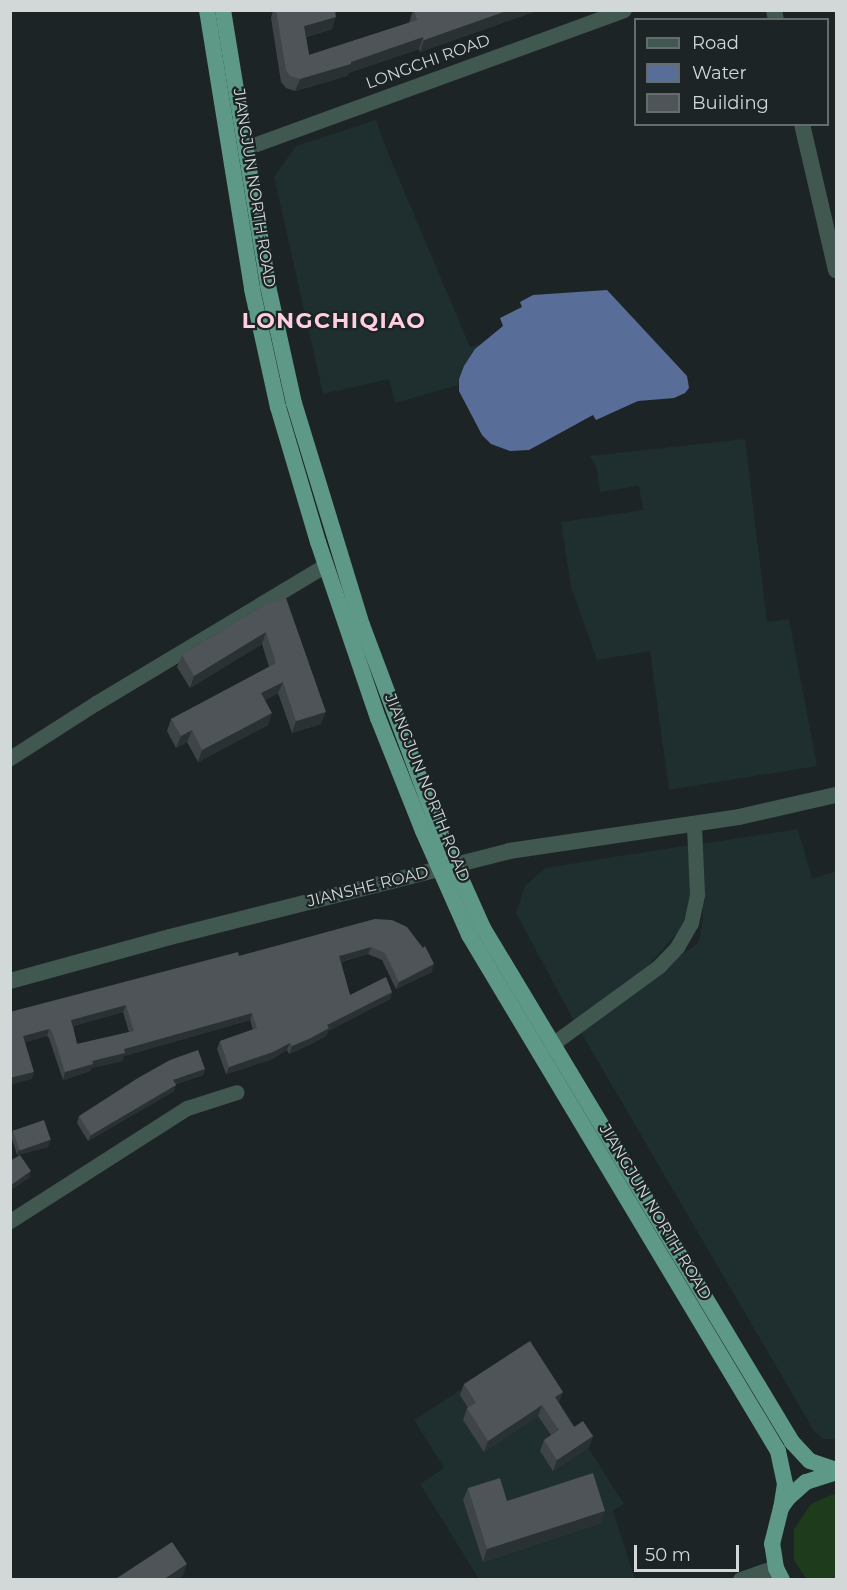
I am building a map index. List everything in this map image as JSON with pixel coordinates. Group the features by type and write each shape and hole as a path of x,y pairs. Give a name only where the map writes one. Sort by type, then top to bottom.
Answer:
{"highway":[{"name":"JIANGJUN NORTH ROAD","path":"207,10 261,334 278,407 326,565 378,718 448,867 551,1045 792,1443 810,1461 837,1471"},
{"name":"JIANGJUN NORTH ROAD","path":"223,10 277,331 313,471 469,935 778,1451 785,1484 781,1508 773,1532 773,1556 779,1574"},
{"path":"781,1508 806,1482 837,1471"}],"street":[{"name":"LONGCHI ROAD","path":"245,148 624,10"},
{"path":"802,126 837,270"},
{"path":"10,758 96,703 326,565"},
{"name":"JIANSHE ROAD","path":"10,981 509,851 778,810 837,795"},
{"path":"551,1045 658,967 681,941 691,923 697,894 694,824"},
{"path":"10,1221 187,1108 237,1092"},
{"path":"741,1580 779,1574"}],"shaded area":[{"path":"376,120 470,347 479,344 459,379 458,385 395,403 389,379 323,394 274,177 296,146"},
{"path":"745,439 767,622 789,619 817,766 669,790 650,651 597,660 571,587 561,522 643,510 639,486 600,492 596,466 590,456"},
{"path":"798,829 812,879 836,871 836,1439 823,1439 814,1431 579,1029 698,943 703,922 701,844"},
{"path":"689,845 691,905 679,931 648,966 574,1021 516,913 525,886 545,868"},
{"path":"525,1348 624,1504 613,1511 635,1579 479,1579 420,1484 444,1468 414,1420"}],"green space":[{"path":"836,1493 836,1579 806,1579 794,1560 794,1529 811,1504"}],"water":[{"path":"607,290 687,376 689,388 685,393 674,398 638,401 596,420 593,415 529,450 510,451 491,444 482,435 459,391 459,379 475,349 503,326 500,318 522,307 520,302 533,295"}],"building":[{"path":"276,10 335,10 336,17 304,26 309,55 417,20 414,10 509,10 424,40 423,37 351,62 351,64 300,79 290,76 286,70"},
{"path":"286,598 326,712 296,721 283,682 261,693 272,713 202,750 192,730 181,736 171,719 276,663 266,632 194,676 182,655 262,606"},
{"path":"375,919 392,920 407,927 423,948 425,946 434,964 399,982 385,953 371,947 339,956 350,995 386,977 392,992 327,1025 329,1028 311,1038 292,1046 290,1043 273,1052 229,1067 220,1041 257,1028 252,1013 124,1049 125,1053 92,1061 93,1064 65,1072 52,1031 49,1029 23,1036 34,1072 10,1078 10,1012 238,952 239,956","holes":["126,1005 134,1031 77,1044 71,1020"]},
{"path":"198,1050 205,1069 173,1080 176,1085 91,1135 79,1116 170,1060"},
{"path":"44,1120 51,1140 20,1151 13,1131"},
{"path":"20,1155 31,1171 10,1186 10,1161"},
{"path":"530,1341 563,1392 555,1397 574,1427 583,1421 593,1436 557,1460 544,1440 559,1430 542,1405 488,1441 467,1408 476,1403 464,1384"},
{"path":"593,1473 605,1511 487,1549 468,1488 500,1478 507,1501"},
{"path":"172,1542 187,1564 163,1580 114,1580"}],"district":[{"name":"LONGCHIQIAO","path":"334,321"}]}
